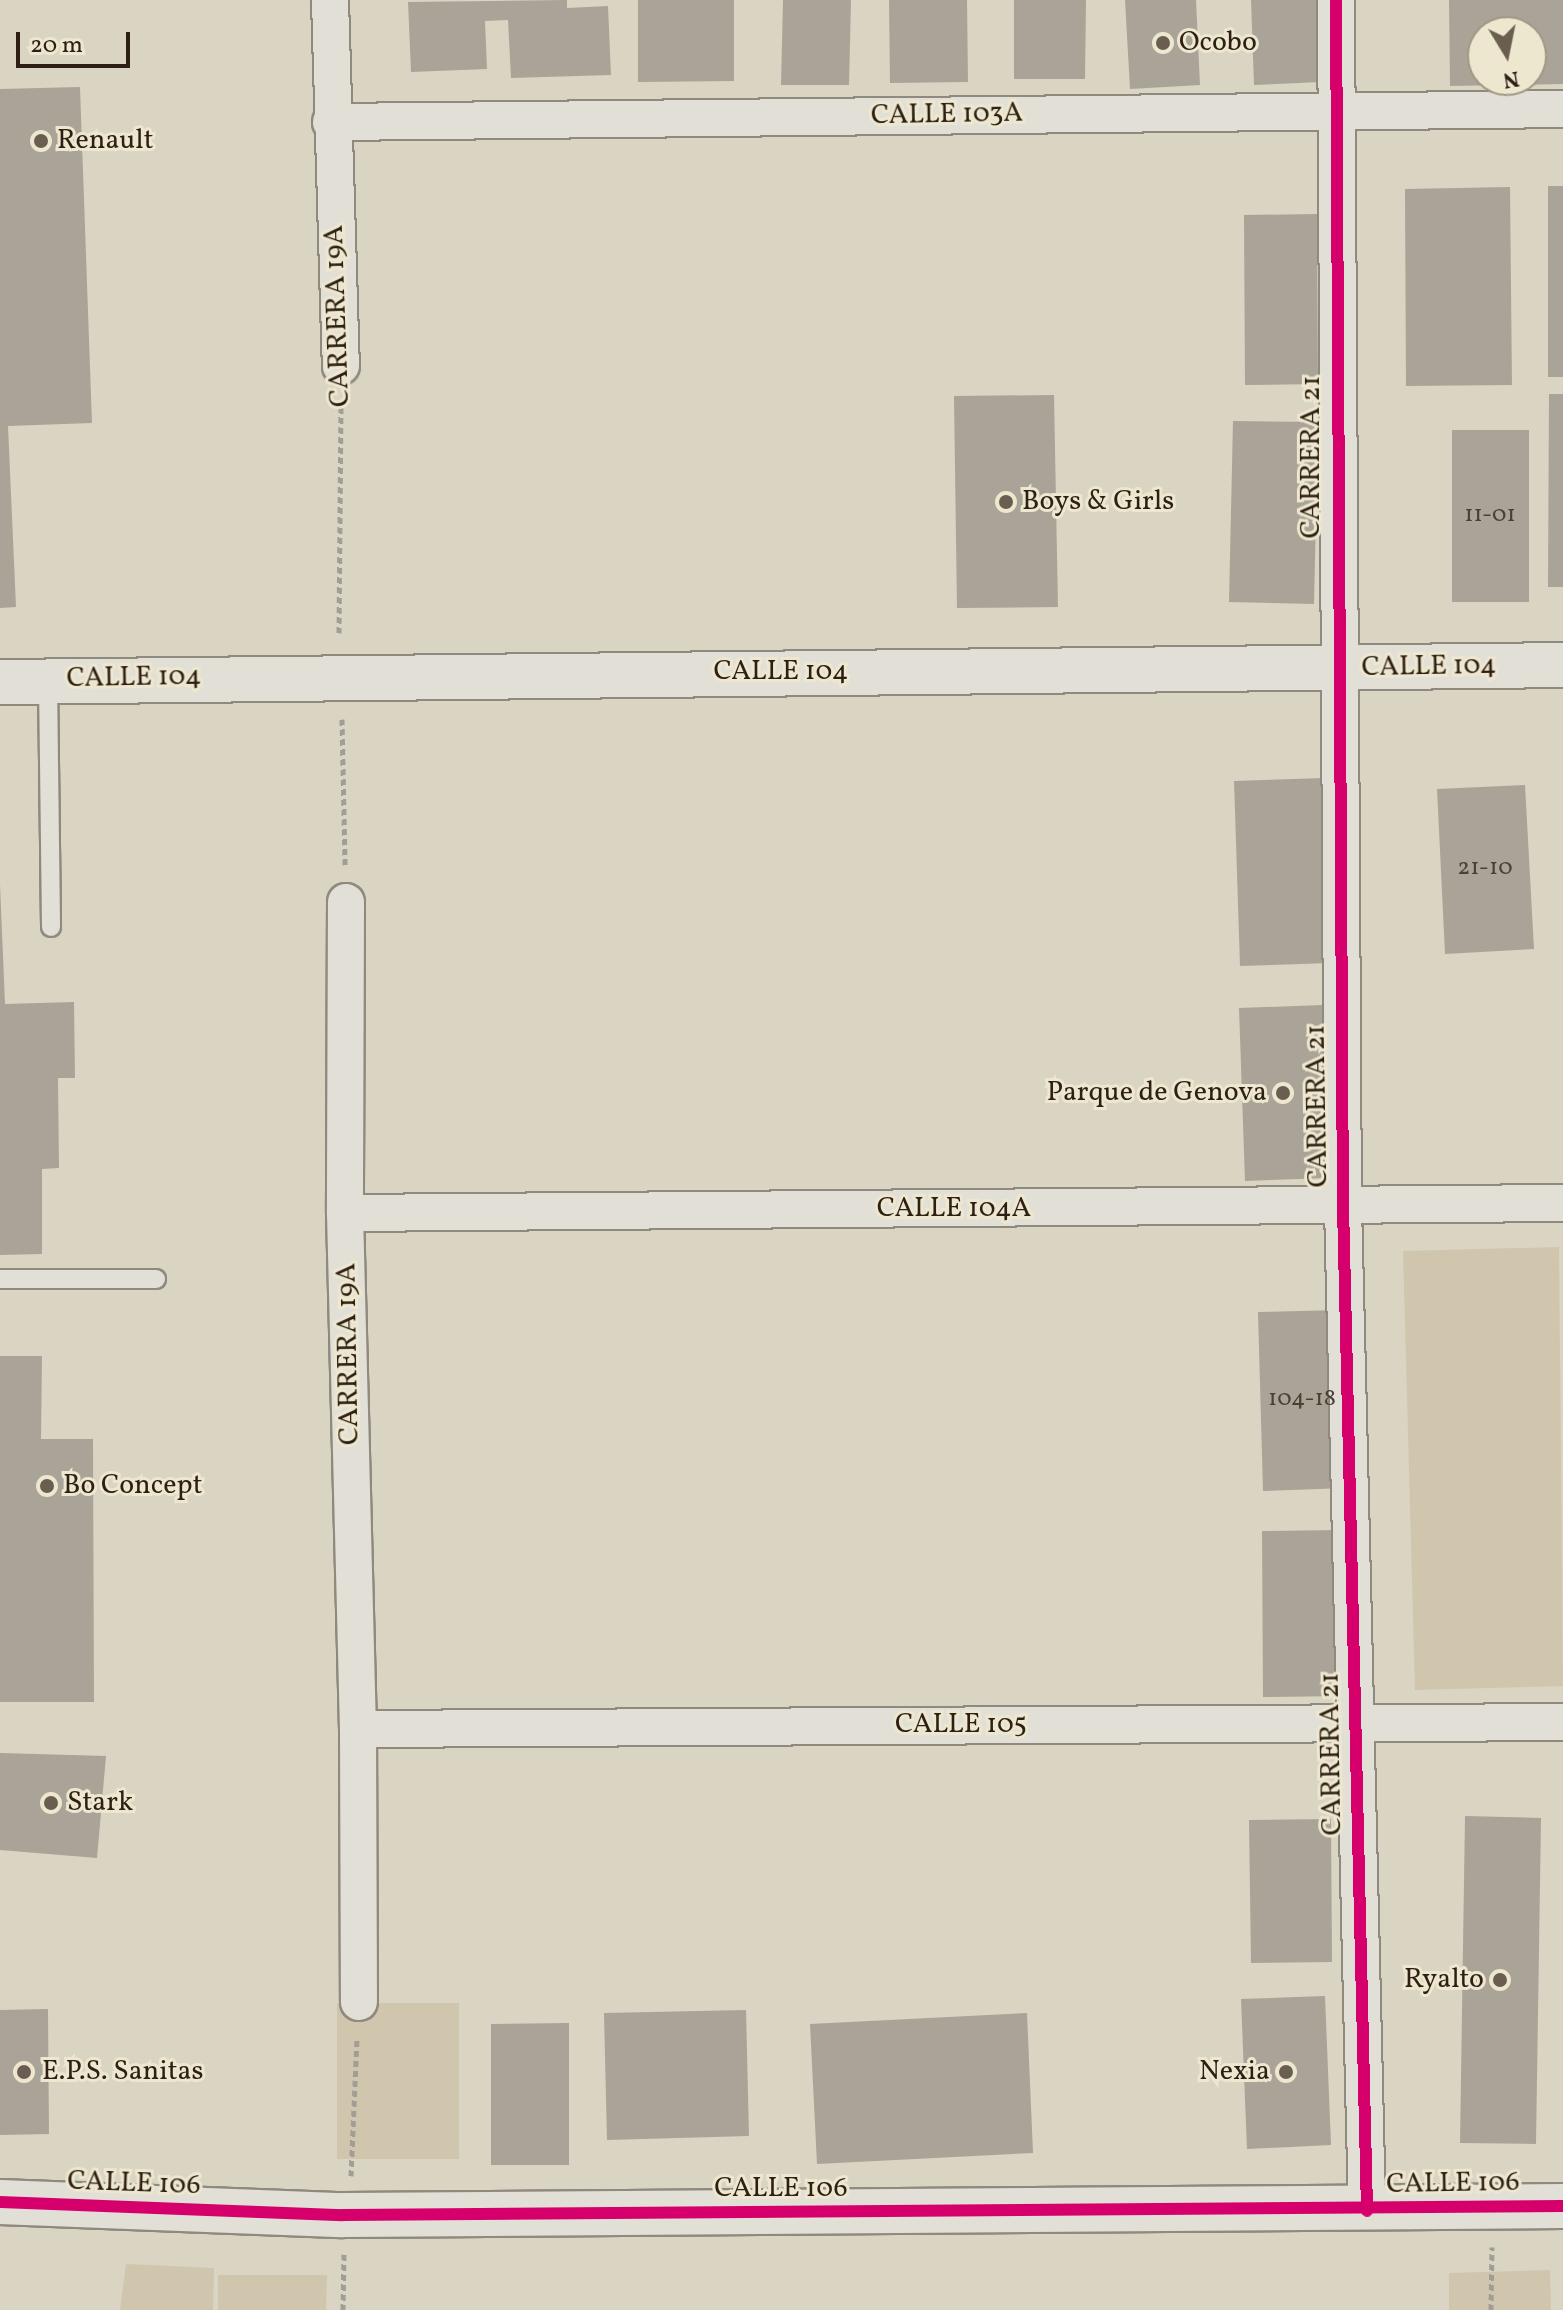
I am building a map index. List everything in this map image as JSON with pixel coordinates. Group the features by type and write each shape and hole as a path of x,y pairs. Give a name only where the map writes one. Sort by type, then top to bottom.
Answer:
{"main road":[{"name":"CALLE 104","path":"0,682 1563,665"},
{"name":"CALLE 106","path":"0,2202 343,2215 1367,2211 1563,2206"}],"street":[{"name":"CARRERA 19A","path":"330,0 331,122 341,366"},
{"name":"CARRERA 21","path":"1336,0 1337,669 1343,1206 1367,2211"},
{"name":"CALLE 103A","path":"331,122 1563,109"},
{"name":"CARRERA 19A","path":"346,902 345,1213 358,1729 359,2002"},
{"name":"CALLE 104A","path":"345,1213 1563,1203"},
{"name":"CALLE 105","path":"358,1729 1563,1722"}],"lane":[{"path":"48,680 51,927"},
{"path":"0,1279 156,1279"}],"path":[{"path":"342,706 346,902"},
{"path":"343,2310 343,2215 350,2191 359,2002"},
{"path":"1491,2310 1493,2206"}],"shaded area":[{"path":"1559,1247 1563,1686 1415,1690 1403,1251"},
{"path":"337,2003 459,2003 459,2159 337,2159"},
{"path":"126,2264 214,2268 213,2310 120,2310"},
{"path":"1550,2270 1551,2310 1449,2310 1449,2273"},
{"path":"218,2275 327,2275 326,2310 218,2310"}],"building":[{"path":"567,0 567,8 608,6 611,75 511,78 508,20 485,21 487,69 411,72 408,2"},
{"path":"638,0 734,0 734,81 638,82"},
{"path":"783,0 851,0 849,85 781,85"},
{"path":"889,0 967,0 968,82 890,83"},
{"path":"1014,0 1086,0 1085,79 1014,79"},
{"name":"Ocobo","path":"1125,0 1196,0 1200,85 1130,89"},
{"path":"1251,0 1317,0 1321,82 1254,85"},
{"path":"1449,0 1563,0 1563,84 1547,84 1547,16 1467,16 1467,86 1450,86"},
{"path":"80,87 92,423 8,426 16,607 0,608 0,89"},
{"path":"1548,186 1563,186 1563,377 1548,377"},
{"path":"1510,187 1512,385 1406,386 1405,189"},
{"path":"1317,214 1318,384 1245,385 1244,215"},
{"path":"1549,394 1563,394 1563,587 1548,587"},
{"name":"Boys & Girls","path":"1054,395 1058,607 957,608 954,396"},
{"path":"1233,421 1318,422 1314,604 1229,602"},
{"path":"1452,430 1529,430 1529,602 1452,602"},
{"path":"1325,778 1331,963 1240,966 1234,781"},
{"path":"1525,785 1534,949 1445,954 1437,789"},
{"path":"0,884 5,1004 74,1002 75,1078 58,1078 59,1168 42,1169 42,1254 0,1255"},
{"name":"Parque de Genova","path":"1322,1005 1328,1178 1245,1181 1239,1008"},
{"path":"1341,1310 1347,1488 1263,1491 1258,1312"},
{"path":"0,1356 42,1356 41,1439 93,1439 94,1702 0,1702"},
{"path":"1342,1530 1343,1696 1263,1697 1262,1531"},
{"name":"Stark","path":"0,1753 106,1756 97,1858 0,1850"},
{"name":"Ryalto","path":"1465,1816 1541,1818 1536,2144 1460,2143"},
{"path":"1331,1819 1332,1962 1251,1963 1249,1820"},
{"name":"Nexia","path":"1325,1996 1331,2145 1247,2149 1241,1999"},
{"name":"E.P.S. Sanitas","path":"48,2009 49,2134 0,2135 0,2010"},
{"path":"746,2010 749,2136 607,2140 604,2013"},
{"path":"1027,2013 1033,2153 817,2164 810,2024"},
{"path":"569,2023 569,2165 491,2165 491,2024"}],"cycle path":[{"path":"1336,0 1343,1206 1367,2211"},
{"path":"0,2202 343,2215 1563,2206"}],"place":[{"name":"Ocobo","path":"1163,43"},
{"name":"Renault","path":"41,141"},
{"name":"Boys & Girls","path":"1006,502"},
{"name":"Parque de Genova","path":"1283,1093"},
{"name":"Bo Concept","path":"47,1486"},
{"name":"Stark","path":"51,1803"},
{"name":"Ryalto","path":"1500,1980"},
{"name":"E.P.S. Sanitas","path":"24,2072"},
{"name":"Nexia","path":"1286,2072"}]}
